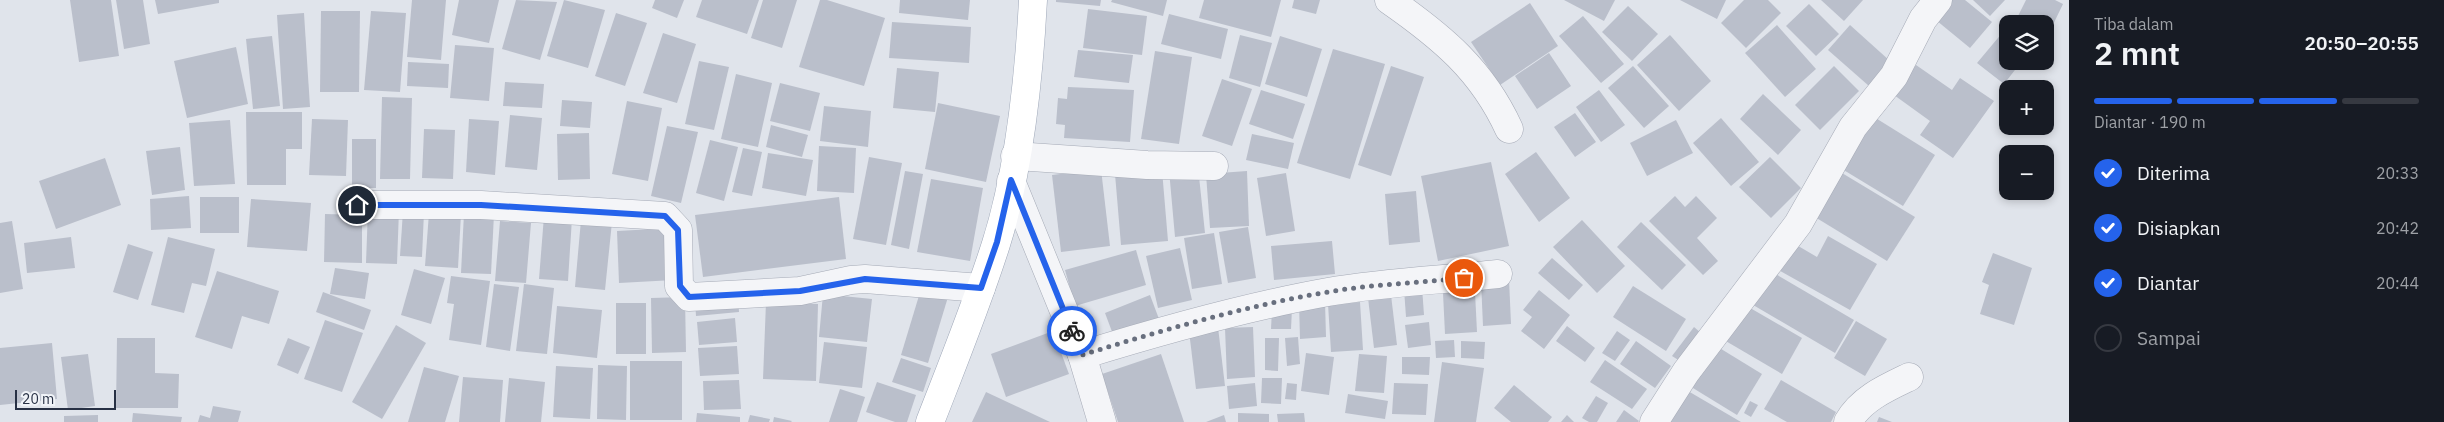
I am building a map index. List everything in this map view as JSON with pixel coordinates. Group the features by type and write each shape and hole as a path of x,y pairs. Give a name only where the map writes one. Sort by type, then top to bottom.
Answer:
{"main road":[{"path":"930,422 997,242 1013,168 1022,112 1033,0"}],"street":[{"path":"1389,0 1424,25 1464,60 1497,103 1509,129"},
{"path":"1654,422 1686,372 1798,224 1853,127 1894,76 1923,19 1938,0"},
{"path":"1102,422 1082,355 1013,168 1147,165 1214,166"},
{"path":"357,205 481,205 665,216 678,230 680,286 689,297 800,291 865,279 981,288"},
{"path":"1082,355 1166,329 1261,305 1372,286 1498,274"},
{"path":"1848,422 1864,403 1883,389 1909,377"}],"building":[{"path":"70,0 111,0 119,56 79,62"},
{"path":"116,0 143,0 150,44 124,49"},
{"path":"155,0 219,0 219,3 158,14"},
{"path":"412,0 446,0 441,60 407,57"},
{"path":"459,0 499,0 489,43 452,35"},
{"path":"516,0 557,2 540,60 502,49"},
{"path":"564,0 605,10 588,68 547,56"},
{"path":"655,0 684,0 677,18 652,8"},
{"path":"702,0 759,0 747,34 696,17"},
{"path":"763,0 797,0 782,48 751,38"},
{"path":"820,0 827,0 885,18 864,86 799,67"},
{"path":"900,0 970,0 968,20 899,13"},
{"path":"1056,0 1101,0 1100,6 1056,2"},
{"path":"1112,0 1167,0 1163,16 1111,2"},
{"path":"1204,0 1281,0 1271,37 1199,18"},
{"path":"1294,0 1320,0 1316,14 1292,8"},
{"path":"1564,0 1615,0 1604,21"},
{"path":"1680,0 1726,0 1717,19"},
{"path":"1744,0 1768,0 1781,13 1746,48 1721,23"},
{"path":"1821,0 1863,0 1844,21"},
{"path":"1945,0 1965,0 1992,22 1970,48 1931,16"},
{"path":"1973,0 2005,0 1990,16"},
{"path":"2026,0 2055,0 2063,4 2054,23 2054,15 2018,15"},
{"path":"1530,3 1558,46 1500,85 1471,42"},
{"path":"1809,4 1839,34 1816,56 1786,26"},
{"path":"1628,6 1658,34 1632,61 1602,32"},
{"path":"1088,9 1147,16 1142,55 1083,48"},
{"path":"321,11 360,11 359,92 320,92"},
{"path":"371,11 406,13 400,92 364,90"},
{"path":"304,13 310,107 283,109 277,15"},
{"path":"616,13 647,23 625,86 595,76"},
{"path":"1169,14 1228,29 1221,59 1161,44"},
{"path":"1583,16 1624,64 1601,83 1559,36"},
{"path":"892,22 971,27 969,63 889,58"},
{"path":"1777,25 1816,69 1785,97 1745,53"},
{"path":"1850,25 1890,61 1869,86 1828,50"},
{"path":"663,33 696,44 677,103 643,93"},
{"path":"1240,35 1272,43 1260,87 1229,78"},
{"path":"1670,35 1711,81 1679,111 1637,65"},
{"path":"272,36 280,106 253,109 246,39"},
{"path":"1280,36 1322,49 1307,97 1265,84"},
{"path":"1999,37 1999,70 2015,70 2007,80 1999,80 1977,63"},
{"path":"455,45 494,48 489,101 450,98"},
{"path":"236,47 248,104 187,118 174,61"},
{"path":"1333,49 1385,64 1350,179 1297,163"},
{"path":"1078,50 1133,55 1129,83 1074,77"},
{"path":"1155,51 1192,57 1179,144 1141,139"},
{"path":"1549,53 1571,86 1537,109 1515,76"},
{"path":"699,61 729,67 714,130 685,124"},
{"path":"408,62 449,64 448,88 407,86"},
{"path":"1916,65 1952,90 1960,78 1994,101 1953,158 1920,135 1930,121 1894,95"},
{"path":"1391,66 1424,77 1391,176 1358,165"},
{"path":"1633,66 1669,106 1644,128 1608,88"},
{"path":"1834,66 1859,91 1820,130 1795,105"},
{"path":"897,68 939,72 935,112 893,108"},
{"path":"736,74 772,83 758,147 721,139"},
{"path":"1222,79 1252,89 1232,146 1202,136"},
{"path":"505,82 544,84 542,108 503,106"},
{"path":"780,83 820,93 810,131 770,121"},
{"path":"1068,87 1134,90 1130,142 1064,138 1065,125 1056,124 1058,98 1067,99"},
{"path":"1261,90 1305,104 1293,139 1249,124"},
{"path":"1599,90 1625,125 1601,142 1576,107"},
{"path":"1763,94 1801,130 1778,155 1740,119"},
{"path":"382,97 412,98 410,179 380,179"},
{"path":"562,100 592,102 590,128 560,126"},
{"path":"627,101 662,108 648,181 612,174"},
{"path":"938,103 1000,116 986,182 925,169"},
{"path":"824,106 871,111 868,147 820,141"},
{"path":"246,112 302,112 302,149 286,149 286,185 247,185"},
{"path":"1575,113 1596,142 1575,157 1554,127"},
{"path":"510,115 542,118 537,170 505,167"},
{"path":"1874,117 1935,155 1903,206 1842,169"},
{"path":"1721,118 1759,162 1731,186 1693,143"},
{"path":"312,119 348,120 346,176 309,175"},
{"path":"469,119 499,121 495,175 466,172"},
{"path":"230,120 235,184 194,186 189,123"},
{"path":"1676,120 1693,153 1647,176 1630,143"},
{"path":"771,125 808,135 802,157 766,147"},
{"path":"667,126 698,132 681,203 651,196"},
{"path":"424,129 455,130 453,179 422,178"},
{"path":"589,133 590,179 558,180 557,134"},
{"path":"1252,134 1294,143 1288,169 1246,160"},
{"path":"352,139 376,139 376,188 352,188"},
{"path":"710,140 738,147 724,201 696,193"},
{"path":"819,146 856,148 854,193 817,191"},
{"path":"180,147 185,190 152,195 146,151"},
{"path":"743,148 762,152 752,196 732,192"},
{"path":"1536,152 1570,198 1539,222 1505,174"},
{"path":"768,153 813,160 806,196 762,188"},
{"path":"869,157 902,163 886,245 853,239"},
{"path":"1770,157 1801,188 1771,218 1739,187"},
{"path":"105,158 121,205 56,229 39,181"},
{"path":"1491,162 1509,246 1438,261 1421,176"},
{"path":"1198,167 1205,233 1175,237 1169,170"},
{"path":"1101,169 1110,246 1061,252 1052,175"},
{"path":"1162,170 1168,241 1121,245 1115,174"},
{"path":"1837,170 1915,217 1887,261 1810,214"},
{"path":"905,171 923,174 909,249 891,245"},
{"path":"1247,171 1249,226 1210,228 1206,174"},
{"path":"1286,173 1295,231 1266,236 1257,178"},
{"path":"931,179 983,188 970,261 917,252"},
{"path":"1416,191 1420,242 1389,245 1385,194"},
{"path":"189,196 191,228 151,230 150,199"},
{"path":"1675,196 1685,207 1696,196 1717,218 1697,238 1718,261 1703,275 1649,221"},
{"path":"200,197 239,197 239,233 200,233"},
{"path":"839,197 846,259 703,277 695,215"},
{"path":"251,199 311,203 307,251 247,247"},
{"path":"368,209 399,210 397,264 366,263"},
{"path":"403,211 424,212 422,257 400,256"},
{"path":"429,213 461,214 458,268 425,266"},
{"path":"464,213 494,214 491,274 461,273"},
{"path":"325,214 362,215 362,263 324,262"},
{"path":"544,216 572,218 568,281 539,279"},
{"path":"581,220 612,222 605,290 575,287"},
{"path":"1582,220 1625,266 1597,293 1553,247"},
{"path":"12,221 23,289 0,293 0,223"},
{"path":"500,221 531,223 526,283 495,281"},
{"path":"1641,222 1686,265 1662,290 1617,247"},
{"path":"1248,227 1256,278 1228,283 1219,232"},
{"path":"672,228 674,280 619,283 617,231"},
{"path":"1214,233 1222,284 1192,289 1184,238"},
{"path":"1828,236 1877,264 1850,310 1773,267 1788,240 1817,257"},
{"path":"71,237 75,268 27,273 24,243"},
{"path":"168,237 215,249 206,286 192,283 184,313 151,305"},
{"path":"1332,241 1335,274 1274,280 1271,246"},
{"path":"128,244 153,252 138,300 113,292"},
{"path":"1180,248 1192,300 1158,308 1146,256"},
{"path":"1136,250 1146,285 1075,306 1065,270"},
{"path":"1993,253 2032,268 2014,325 1980,314 1989,285 1982,282"},
{"path":"1552,258 1583,285 1569,300 1538,273"},
{"path":"335,268 369,273 365,299 330,294"},
{"path":"414,269 445,278 431,324 401,315"},
{"path":"1767,269 1854,320 1835,353 1748,302"},
{"path":"217,271 279,291 269,324 242,316 232,349 195,337"},
{"path":"451,276 490,281 481,345 449,340 454,304 447,303"},
{"path":"1509,279 1511,324 1483,326 1481,281"},
{"path":"494,284 519,287 510,351 486,347"},
{"path":"524,284 554,288 547,354 516,351"},
{"path":"1633,286 1686,319 1666,351 1613,317"},
{"path":"1422,287 1424,315 1406,317 1404,289"},
{"path":"921,289 948,297 928,363 901,355"},
{"path":"1539,290 1570,315 1544,349 1521,331 1532,317 1523,310"},
{"path":"323,292 371,310 364,330 316,312"},
{"path":"1475,292 1477,332 1445,334 1443,293"},
{"path":"823,294 872,299 867,342 819,337"},
{"path":"1150,295 1159,319 1114,337 1105,313"},
{"path":"1391,295 1397,345 1374,348 1368,298"},
{"path":"685,297 686,352 652,353 651,298"},
{"path":"738,298 739,312 696,316 695,301"},
{"path":"1325,301 1326,337 1300,339 1299,302"},
{"path":"766,302 818,304 816,381 763,379"},
{"path":"1360,302 1363,350 1331,352 1328,304"},
{"path":"616,303 646,303 646,354 616,354"},
{"path":"1745,305 1802,338 1782,374 1724,340"},
{"path":"557,306 602,310 597,358 553,353"},
{"path":"1272,309 1292,309 1291,329 1271,329"},
{"path":"735,318 737,342 699,345 697,322"},
{"path":"325,320 363,333 342,392 304,379"},
{"path":"1856,321 1887,339 1865,376 1834,358"},
{"path":"1429,322 1431,345 1408,348 1405,325"},
{"path":"396,325 426,343 382,419 352,402"},
{"path":"1567,326 1595,348 1585,362 1556,341"},
{"path":"1218,327 1225,386 1196,389 1189,331"},
{"path":"1253,327 1255,377 1227,379 1225,328"},
{"path":"1694,327 1701,333 1680,361 1672,356"},
{"path":"1053,331 1069,374 1006,397 991,354"},
{"path":"1617,331 1630,340 1615,361 1602,353"},
{"path":"1298,337 1300,364 1287,366 1285,338"},
{"path":"117,338 155,338 155,373 179,374 178,408 116,408"},
{"path":"288,338 310,347 298,374 277,365"},
{"path":"1265,338 1279,338 1278,371 1265,370"},
{"path":"1454,340 1455,357 1436,358 1435,341"},
{"path":"1461,341 1485,342 1484,359 1461,358"},
{"path":"1636,341 1671,366 1655,388 1620,364"},
{"path":"824,342 867,347 862,388 819,383"},
{"path":"52,343 57,399 0,405 0,348"},
{"path":"1713,344 1762,374 1737,415 1688,385"},
{"path":"737,346 739,374 700,376 698,348"},
{"path":"1306,353 1334,357 1329,395 1301,391"},
{"path":"88,354 95,406 68,410 61,357"},
{"path":"1161,354 1184,422 1118,422 1102,374"},
{"path":"1359,354 1387,356 1384,393 1355,391"},
{"path":"1402,357 1430,357 1429,375 1402,374"},
{"path":"901,358 931,368 923,392 892,382"},
{"path":"1605,360 1647,389 1632,409 1590,382"},
{"path":"630,361 682,361 682,420 630,420"},
{"path":"1442,362 1484,368 1476,422 1434,422"},
{"path":"598,365 627,366 626,420 597,419"},
{"path":"556,366 593,368 590,419 553,417"},
{"path":"424,367 459,376 445,422 408,422"},
{"path":"463,377 503,380 500,422 459,422"},
{"path":"509,378 545,382 541,422 505,422"},
{"path":"1262,378 1282,378 1281,404 1261,403"},
{"path":"739,380 741,409 704,410 703,381"},
{"path":"1781,380 1836,412 1831,422 1787,422 1764,409"},
{"path":"877,382 916,395 907,422 895,422 866,412"},
{"path":"1255,383 1257,406 1229,409 1227,386"},
{"path":"1287,383 1297,384 1296,400 1285,399"},
{"path":"1394,383 1428,384 1426,415 1392,414"},
{"path":"1514,385 1552,417 1548,422 1511,422 1494,408"},
{"path":"840,389 865,397 857,422 829,422"},
{"path":"1688,391 1741,422 1670,422"},
{"path":"986,392 1050,422 972,422"},
{"path":"1348,394 1388,401 1385,419 1345,413"},
{"path":"1596,396 1608,403 1597,422 1589,422 1582,418"},
{"path":"1750,401 1758,405 1751,417 1744,413"},
{"path":"213,406 241,411 238,422 198,422 200,415 210,418"},
{"path":"1624,410 1639,421 1616,422"},
{"path":"133,413 182,417 181,422 132,422"},
{"path":"697,413 740,417 740,422 696,422"},
{"path":"1238,413 1269,414 1269,422 1238,422"},
{"path":"1304,413 1305,422 1278,422 1277,414"},
{"path":"98,415 98,422 64,422 64,416"},
{"path":"750,415 770,419 769,422 748,422"},
{"path":"1224,415 1226,422 1206,422"},
{"path":"1567,415 1574,422 1561,422"},
{"path":"774,417 792,421 773,422"},
{"path":"1879,417 1892,422 1877,422"}],"way so far":[{"path":"1072,331 1082,355 1166,329 1261,305 1372,286 1464,278"}],"route":[{"path":"357,205 481,205 665,216 673,222 678,230 680,286 689,297 800,291 865,279 981,288 997,242 1011,180 1072,331"}]}
